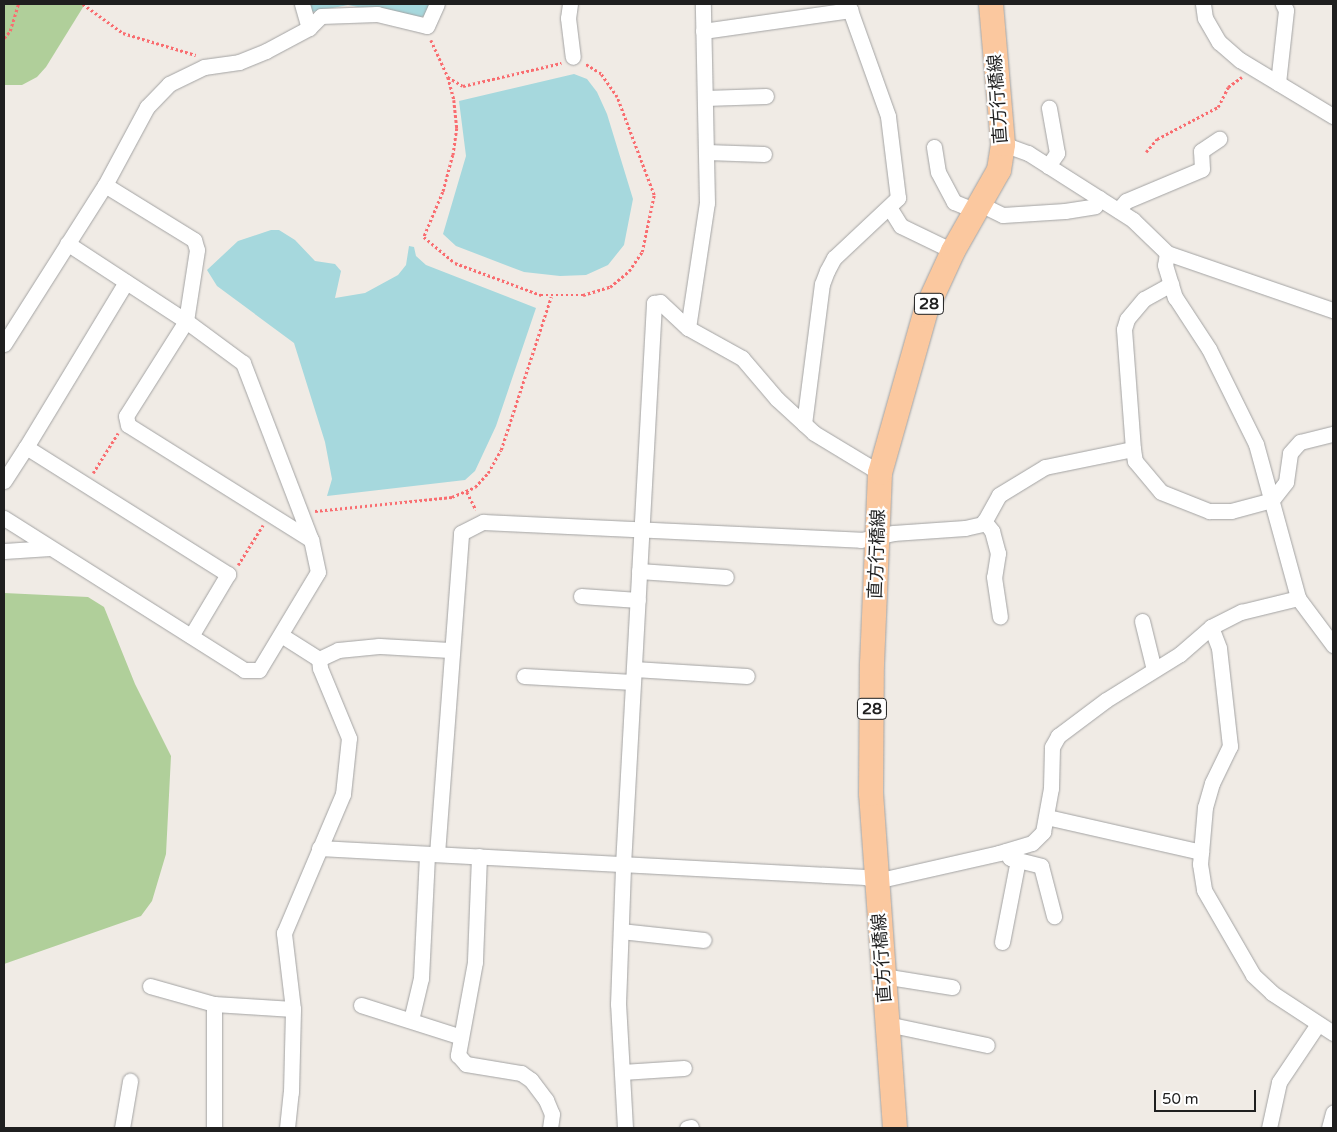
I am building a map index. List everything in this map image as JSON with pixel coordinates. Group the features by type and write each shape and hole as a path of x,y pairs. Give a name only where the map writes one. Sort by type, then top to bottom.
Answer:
{"main road":[{"name":"直方行橋線","path":"894,1128 871,794 872,673 880,474 926,310 953,251 999,170 1003,144 991,4"}],"street":[{"path":"302,4 309,28"},
{"path":"4,344 105,185 148,107 169,84 204,67 239,62 309,28 321,16 377,14 427,26 437,4"},
{"path":"570,4 568,18 573,57"},
{"path":"688,328 707,203 703,4"},
{"path":"1203,4 1205,18 1219,42 1249,66 1333,116"},
{"path":"1278,83 1286,10 1284,4"},
{"path":"703,31 849,7 888,116 898,198 834,258 827,271 822,284 804,424"},
{"path":"705,98 766,96"},
{"path":"1048,166 1057,153 1049,108"},
{"path":"1118,210 1126,201 1202,169 1201,150 1219,139"},
{"path":"1003,144 1028,153 1118,210 1133,220 1167,253 1333,310"},
{"path":"934,147 938,172 954,202 1003,215 1065,211 1095,206 1099,198"},
{"path":"706,152 764,154"},
{"path":"105,185 194,240 198,250 186,321 126,416 128,425 312,540"},
{"path":"889,207 901,226 953,251"},
{"path":"4,518 244,670 259,670 318,572 312,540 243,363 186,321 67,243"},
{"path":"1167,253 1165,265 1175,297 1208,349 1256,444 1298,598 1333,645"},
{"path":"4,481 126,282"},
{"path":"1171,284 1144,299 1127,319 1124,329 1135,461 1143,474 1161,492 1208,510 1231,511 1272,500 1286,482 1290,453 1300,442 1333,434"},
{"path":"625,1128 618,1004 623,864 654,303 660,302 688,328 742,358 777,399 804,424 867,468 880,474"},
{"path":"26,447 228,574 190,636"},
{"path":"411,1020 421,978 461,533 483,522 642,528 861,540 878,538 893,533 965,528 984,522 999,495 1045,467 1133,450"},
{"path":"984,522 992,531 998,553 994,577 1000,618"},
{"path":"4,551 50,548"},
{"path":"639,571 726,577"},
{"path":"581,596 638,600"},
{"path":"319,848 865,877 876,880 1012,856 1032,843 1042,832 1046,817 1052,747 1058,736 1106,700 1180,654 1211,627 1241,612 1298,598"},
{"path":"1142,620 1154,670"},
{"path":"1211,627 1219,648 1230,746 1212,783 1205,807 1201,852 1204,890 1253,975 1272,993 1333,1033"},
{"path":"281,635 319,659"},
{"path":"319,659 338,650 380,646 451,650"},
{"path":"287,1128 291,1092 293,1008 284,933 343,794 350,738 320,668 319,659"},
{"path":"524,676 747,676"},
{"path":"1046,817 1201,852"},
{"path":"479,856 475,962 458,1055 466,1064 521,1073 531,1080 546,1100 552,1114 550,1128"},
{"path":"1012,856 1041,866 1054,916"},
{"path":"1002,942 1012,856"},
{"path":"621,932 704,940"},
{"path":"883,976 952,986"},
{"path":"150,986 214,1004 293,1008"},
{"path":"214,1004 214,1128"},
{"path":"361,1004 461,1037"},
{"path":"887,1024 987,1045"},
{"path":"1268,1128 1279,1082 1318,1024"},
{"path":"622,1072 684,1068"},
{"path":"122,1128 130,1081"},
{"path":"1329,1128 1333,1113"}],"path":[{"path":"4,38 10,31 18,4"},
{"path":"83,4 123,32 205,58 215,65"},
{"path":"427,26 448,77 454,100 457,128 444,192 424,237 455,263 551,297 583,295 610,287 629,271 642,252 654,195 630,124 617,97 601,74 573,57 569,61 463,86 448,77"},
{"path":"1146,152 1157,139 1218,107 1228,87 1243,76 1249,66"},
{"path":"302,516 320,509 452,497 467,492 488,473 501,450 551,297"},
{"path":"85,484 121,428 128,425"},
{"path":"467,492 483,522"},
{"path":"228,574 235,570 269,514"}],"green space":[{"path":"4,4 85,4 46,67 37,77 22,85 4,85"},
{"path":"4,593 88,597 104,607 135,684 171,756 166,854 152,901 141,916 4,964"}],"water":[{"path":"307,4 433,4 428,14 417,19 348,5 312,12"},
{"path":"574,74 587,79 597,92 607,114 633,199 624,245 608,265 586,275 560,276 524,272 456,246 443,234 466,156 459,101"},
{"path":"271,230 279,230 295,240 315,261 335,264 341,271 335,298 365,293 398,275 406,265 409,246 414,247 416,256 426,265 536,308 496,426 475,471 465,480 327,496 332,479 325,442 294,343 217,286 207,270 238,241"}]}
